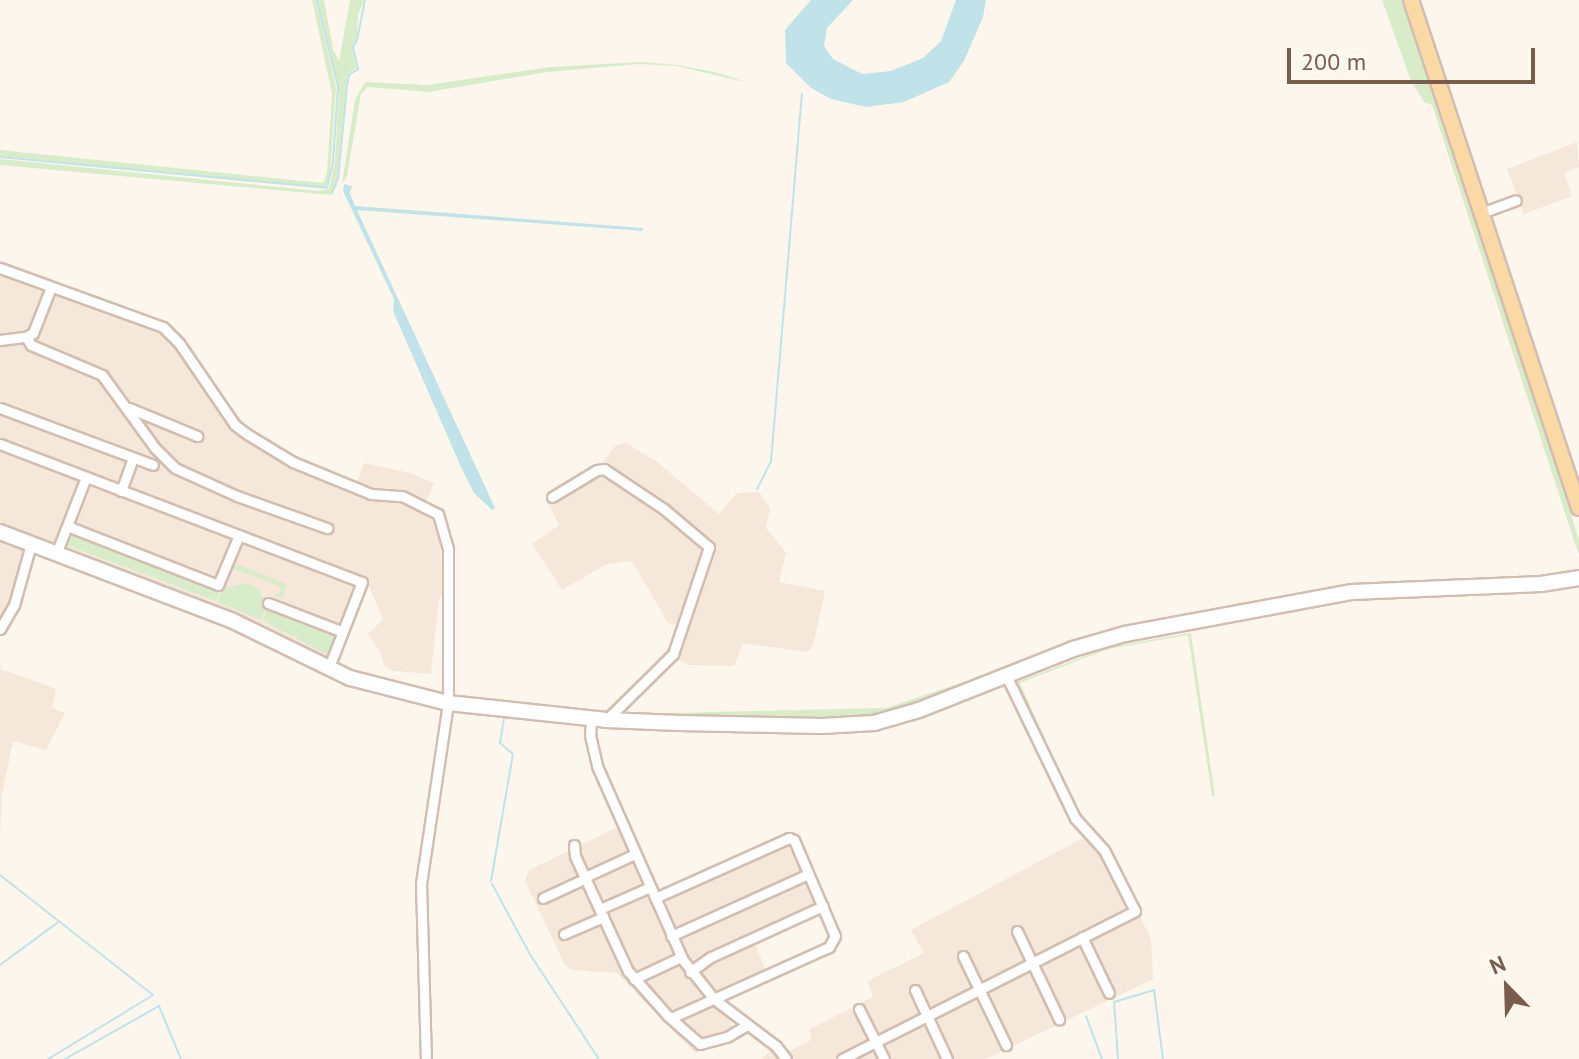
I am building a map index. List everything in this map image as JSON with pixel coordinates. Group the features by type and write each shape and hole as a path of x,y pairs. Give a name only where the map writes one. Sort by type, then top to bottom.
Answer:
{"main road":[{"path":"1411,0 1579,508"},
{"path":"0,532 233,621 350,678 448,703 606,720 822,726 874,723 919,710 1101,639 1352,592 1541,584 1579,578"}],"street":[{"path":"1481,213 1516,200"},
{"path":"0,268 163,327 179,343 235,425 274,452 371,494 402,496 438,514 448,549 448,703 421,883 426,1059"},
{"path":"0,340 26,337 33,333 51,287"},
{"path":"26,337 31,345 102,375 129,408 155,448 175,468 237,496 327,528"},
{"path":"0,408 153,465"},
{"path":"129,408 197,436"},
{"path":"0,444 362,582 329,667"},
{"path":"121,491 133,458"},
{"path":"552,497 597,470 604,469 664,509 709,547 673,654 606,720"},
{"path":"56,554 86,477"},
{"path":"67,526 218,585 239,535"},
{"path":"0,629 14,605 31,544"},
{"path":"268,603 343,632"},
{"path":"842,1059 1135,911 1104,850 1075,818 1006,675"},
{"path":"591,718 590,735 597,766 681,957 714,999 776,1046 786,1059"},
{"path":"655,898 788,838 794,840 835,936 829,947 671,1018"},
{"path":"574,845 585,878 634,979 671,1018 705,1045 747,1025"},
{"path":"543,898 635,854"},
{"path":"671,936 808,874"},
{"path":"564,934 650,887"},
{"path":"690,972 711,957 823,906"},
{"path":"1017,931 1059,1019"},
{"path":"1082,937 1109,993"},
{"path":"963,956 1006,1045"},
{"path":"634,979 681,957"},
{"path":"915,990 947,1059"},
{"path":"859,1009 884,1059"}],"shaded area":[{"path":"1577,142 1579,167 1564,173 1572,196 1524,214 1507,169"},
{"path":"0,260 163,321 172,330 169,337 221,411 247,438 274,457 355,489 364,463 410,473 434,483 423,510 434,518 438,527 445,591 439,599 431,674 394,671 384,666 381,653 368,634 383,619 366,579 332,664 221,608 28,538 14,594 0,625"},
{"path":"626,443 656,461 719,514 737,493 759,492 770,508 766,528 786,553 779,582 825,591 813,646 807,652 743,643 734,666 689,665 676,658 683,627 668,623 632,561 607,564 562,590 532,544 559,525 546,499 601,465 615,446"},
{"path":"0,658 1,669 56,689 52,708 65,713 46,750 13,741 2,795 0,836"},
{"path":"620,826 652,897 790,837 817,899 817,909 753,939 767,973 721,994 735,1037 695,1053 617,973 572,970 565,965 525,881 529,870"},
{"path":"1094,832 1107,849 1151,939 1153,979 986,1059 762,1059 771,1050 788,1052 811,1040 810,1029 873,997 867,981 924,953 911,930"}],"green space":[{"path":"312,0 316,0 336,87 329,183 323,188 0,156 0,150 323,183 327,173 332,94"},
{"path":"318,0 324,0 333,49 339,61 350,0 364,0 358,15 357,39 352,46 356,68 348,74 337,178 331,195 0,165 0,159 318,191 329,189 335,161 339,91"},
{"path":"1382,0 1404,0 1563,487 1579,541 1579,556 1432,105 1424,102 1411,81"},
{"path":"642,62 678,65 719,73 748,83 677,66 639,64 547,72 429,92 368,87 361,94 347,176 342,184 355,100 365,82 427,85 550,67"},
{"path":"66,530 221,588 216,601 61,543"},
{"path":"231,562 287,584 282,598 273,595 279,593 281,587 229,567"},
{"path":"247,583 258,589 267,606 261,620 218,602 222,588"},
{"path":"268,606 339,634 330,656 263,621"},
{"path":"1191,633 1215,796 1212,796 1188,635 1108,649 1020,683 1079,815 1075,814 1017,682 1109,647"},
{"path":"1017,664 889,714 866,718 621,714 886,708"}],"water":[{"path":"811,0 853,0 827,28 824,46 833,59 862,74 891,71 923,58 941,41 956,0 986,0 983,17 964,61 949,82 904,102 866,107 831,99 811,88 786,63 785,30"},
{"path":"344,184 352,186 350,193 355,206 643,228 643,231 357,210 495,508 492,510 474,493 461,467 393,311 394,299 343,191"}],"waterway":[{"path":"0,157 327,188 333,162 338,87 317,0"},
{"path":"332,193 338,179 349,75 358,69 353,47 365,0"},
{"path":"757,489 771,462 802,94"},
{"path":"491,881 513,754 500,743 504,718"},
{"path":"0,875 153,995 48,1059"},
{"path":"492,884 531,956 599,1059"},
{"path":"0,965 57,923"},
{"path":"1118,1059 1114,1002 1154,990 1163,1059"},
{"path":"65,1059 159,1006 181,1059"},
{"path":"1086,1016 1102,1059"}]}
